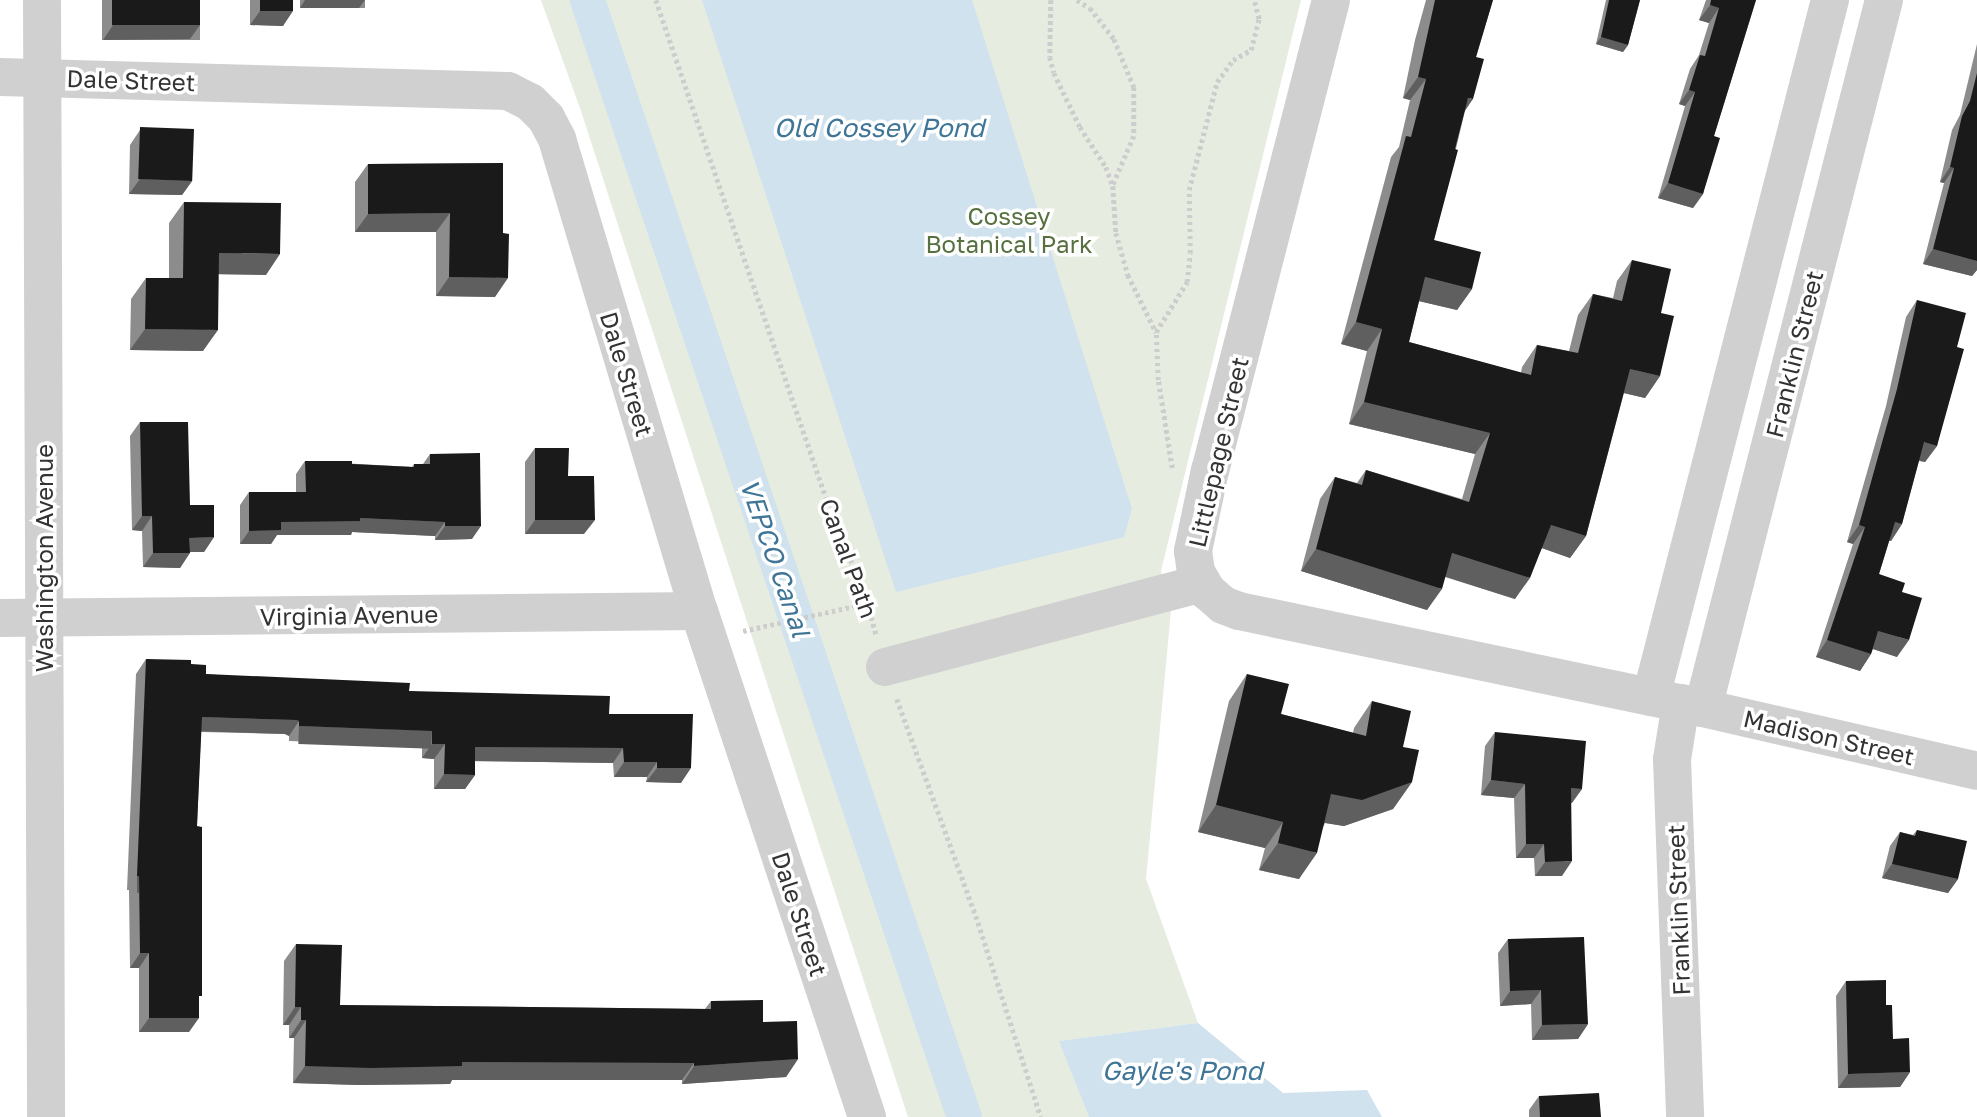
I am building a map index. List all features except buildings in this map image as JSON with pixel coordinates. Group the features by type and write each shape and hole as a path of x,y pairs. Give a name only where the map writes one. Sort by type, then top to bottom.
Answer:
{"street":[{"name":"Washington Avenue","path":"42,0 46,1117"},
{"name":"Littlepage Street","path":"1331,0 1200,518 1193,551 1196,572 1202,583 1223,605 1239,611 1678,703"},
{"name":"Franklin Street","path":"1685,1117 1672,759 1678,703 1830,0"},
{"name":"Franklin Street","path":"1678,703 1884,0"},
{"name":"Dale Street","path":"0,77 508,91 530,102 547,118 557,139 704,625 867,1117"},
{"path":"885,667 1202,583"},
{"name":"Virginia Avenue","path":"0,618 704,625"},
{"name":"Madison Street","path":"1678,703 1977,771"}],"path":[{"name":"Canal Path","path":"656,0 834,520 868,603 885,667 976,916 1041,1117"},
{"path":"1051,0 1050,57 1054,73 1113,186 1116,233 1128,275 1156,332 1160,394 1175,483 1200,518"},
{"path":"1077,0 1090,8 1114,39 1134,87 1134,136 1113,186"},
{"path":"1156,332 1186,282 1190,253 1189,190 1217,82 1233,60 1251,50 1259,19 1254,0"},
{"path":"704,625 868,603"}],"green space":[{"name":"Cossey Botanical Park","path":"541,0 1301,0 1161,571 1171,610 1146,879 1198,1023 1060,1041 1089,1117 908,1117 581,111"}],"water":[{"name":"Old Cossey Pond","path":"702,0 972,0 1132,509 1124,537 896,592"},
{"name":"Gayle's Pond","path":"1198,1023 1283,1093 1367,1090 1382,1117 1089,1117 1059,1041"}],"waterway":[{"name":"VEPCO Canal","path":"587,0 964,1117"}]}
